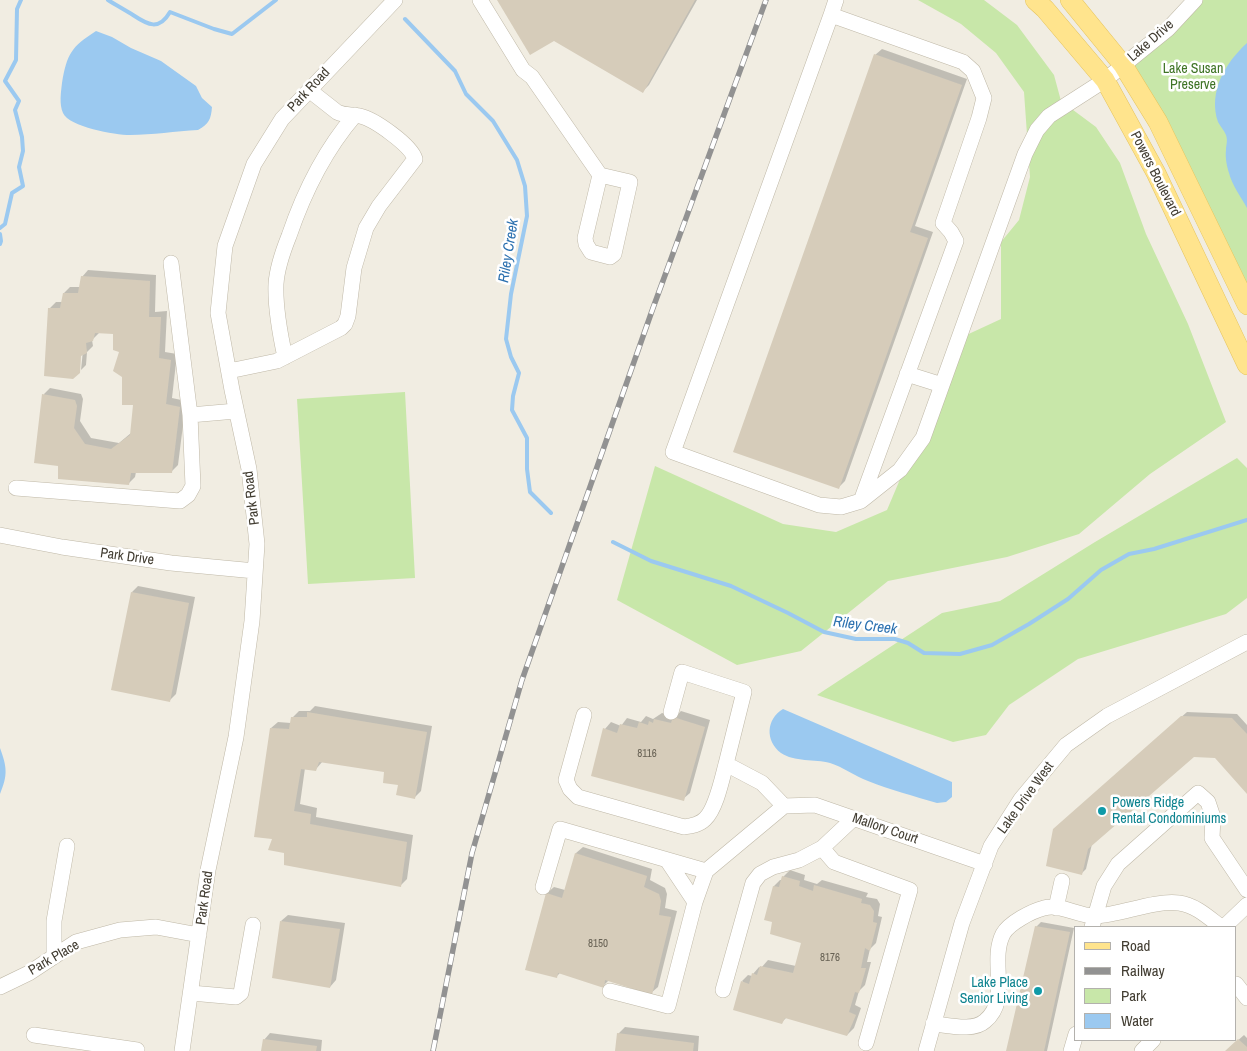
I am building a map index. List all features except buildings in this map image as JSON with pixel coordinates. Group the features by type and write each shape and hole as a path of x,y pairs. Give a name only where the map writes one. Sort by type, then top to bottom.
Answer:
{"main road":[{"name":"Powers Boulevard","path":"1035,0 1045,9 1105,80 1156,173 1247,365"},
{"name":"Powers Boulevard","path":"1070,0 1123,65 1158,122 1247,305"}],"street":[{"name":"Park Road","path":"182,1051 208,870 236,738 252,621 257,544 249,469 218,313 225,246 254,164 282,119 395,0"},
{"path":"480,0 524,70 532,77 600,175 630,182 614,254 610,257 591,252 585,238 600,175"},
{"path":"831,15 963,62 973,71 984,98 979,118 943,222 956,241 861,501 841,507 819,505 673,452 836,0"},
{"name":"Lake Drive","path":"861,501 900,470 923,438 1025,154 1037,130 1049,116 1105,80 1168,29 1195,0"},
{"path":"229,371 277,361 341,328 345,324 348,316 354,268 366,228 379,206 415,158 408,146 372,121 360,116 337,112 309,90"},
{"path":"285,357 280,336 276,284 282,255 296,215 323,158 344,127 355,116"},
{"path":"16,488 180,501 188,496 193,486 190,414 171,263"},
{"path":"907,374 942,385"},
{"path":"190,414 236,411"},
{"name":"Park Drive","path":"0,535 62,548 171,563 255,571"},
{"name":"Lake Drive West","path":"926,1051 959,932 991,846 1022,798 1066,745 1107,716 1247,642"},
{"path":"584,716 566,780 570,789 578,797 684,827 697,824 706,819 711,811 726,764 744,692 682,672 670,712"},
{"path":"610,991 668,1006 695,902 706,871 784,806 762,783 726,764"},
{"path":"1094,922 1104,886 1118,864 1198,794 1208,802 1213,817 1212,838 1247,890"},
{"name":"Mallory Court","path":"784,806 815,805 985,864"},
{"path":"723,990 753,883 760,874 773,867 799,860 822,848 854,818"},
{"path":"543,887 560,829 706,871"},
{"path":"54,956 54,921 67,846"},
{"path":"822,848 834,862 910,890 866,1043"},
{"path":"668,860 695,902"},
{"path":"1056,908 1062,881"},
{"path":"933,1024 977,1026 985,1022 994,1011 999,995 998,950 1003,933 1028,913 1046,907 1056,908 1094,922 1152,905 1179,903 1200,910 1222,926"},
{"path":"1224,926 1247,905"},
{"path":"191,993 236,997 241,992 253,925"},
{"name":"Park Place","path":"0,987 29,973 76,942 120,930 156,928 199,935"},
{"path":"1237,985 1247,998"},
{"path":"34,1035 137,1050"},
{"path":"1142,1051 1152,1041"}],"green space":[{"path":"918,0 984,0 1017,25 1054,75 1061,101 1096,127 1120,163 1146,234 1188,324 1226,422 1150,474 1079,534 1007,557 888,581 801,651 737,665 617,600 655,466 783,524 836,532 887,510 960,338 1001,319 1001,242 1019,220 1030,177 1024,92 996,53 961,24"},
{"name":"Lake Susan Preserve","path":"1195,0 1247,0 1247,305 1123,65"},
{"path":"405,392 415,578 308,584 297,399"},
{"path":"1237,458 1247,468 1247,598 1226,614 1078,659 1009,705 986,735 953,742 817,695 942,613 1000,601"}],"water":[{"path":"96,31 161,61 196,86 202,98 212,107 210,118 205,126 198,130 130,135 114,134 93,129 67,118 62,109 61,94 68,58 81,42"},
{"path":"1247,43 1247,208 1234,186 1228,171 1226,162 1227,137 1218,122 1215,100 1220,79 1232,60"},
{"path":"783,709 952,782 952,797 946,802 937,803 876,784 830,763 786,756 776,748 770,736 773,718"},
{"path":"0,748 6,771 0,794"}],"waterway":[{"name":"Riley Creek","path":"0,228 5,224 12,193 23,186 19,167 23,151 22,137 15,110 19,101 5,81 16,60 17,9 21,0"},
{"name":"Riley Creek","path":"108,0 138,19 148,23 157,24 162,22 170,12 232,34 276,0"},
{"name":"Riley Creek","path":"405,19 455,71 466,94 493,121 517,160 525,186 527,216 511,294 506,339 511,357 519,373 513,396 512,410 527,438 527,469 530,492 551,513"},
{"name":"Riley Creek","path":"0,234 0,244"},
{"name":"Riley Creek","path":"613,542 651,561 731,586 824,632 856,639 895,639 908,643 924,653 960,654 992,645 1029,624 1068,599 1101,570 1129,554 1154,549 1247,520"}],"railway":[{"path":"433,1051 472,853 522,680 653,308 766,0"}],"place":[{"name":"Powers Ridge Rental Condominiums","path":"1102,811"},
{"name":"Lake Place Senior Living","path":"1038,991"}]}
